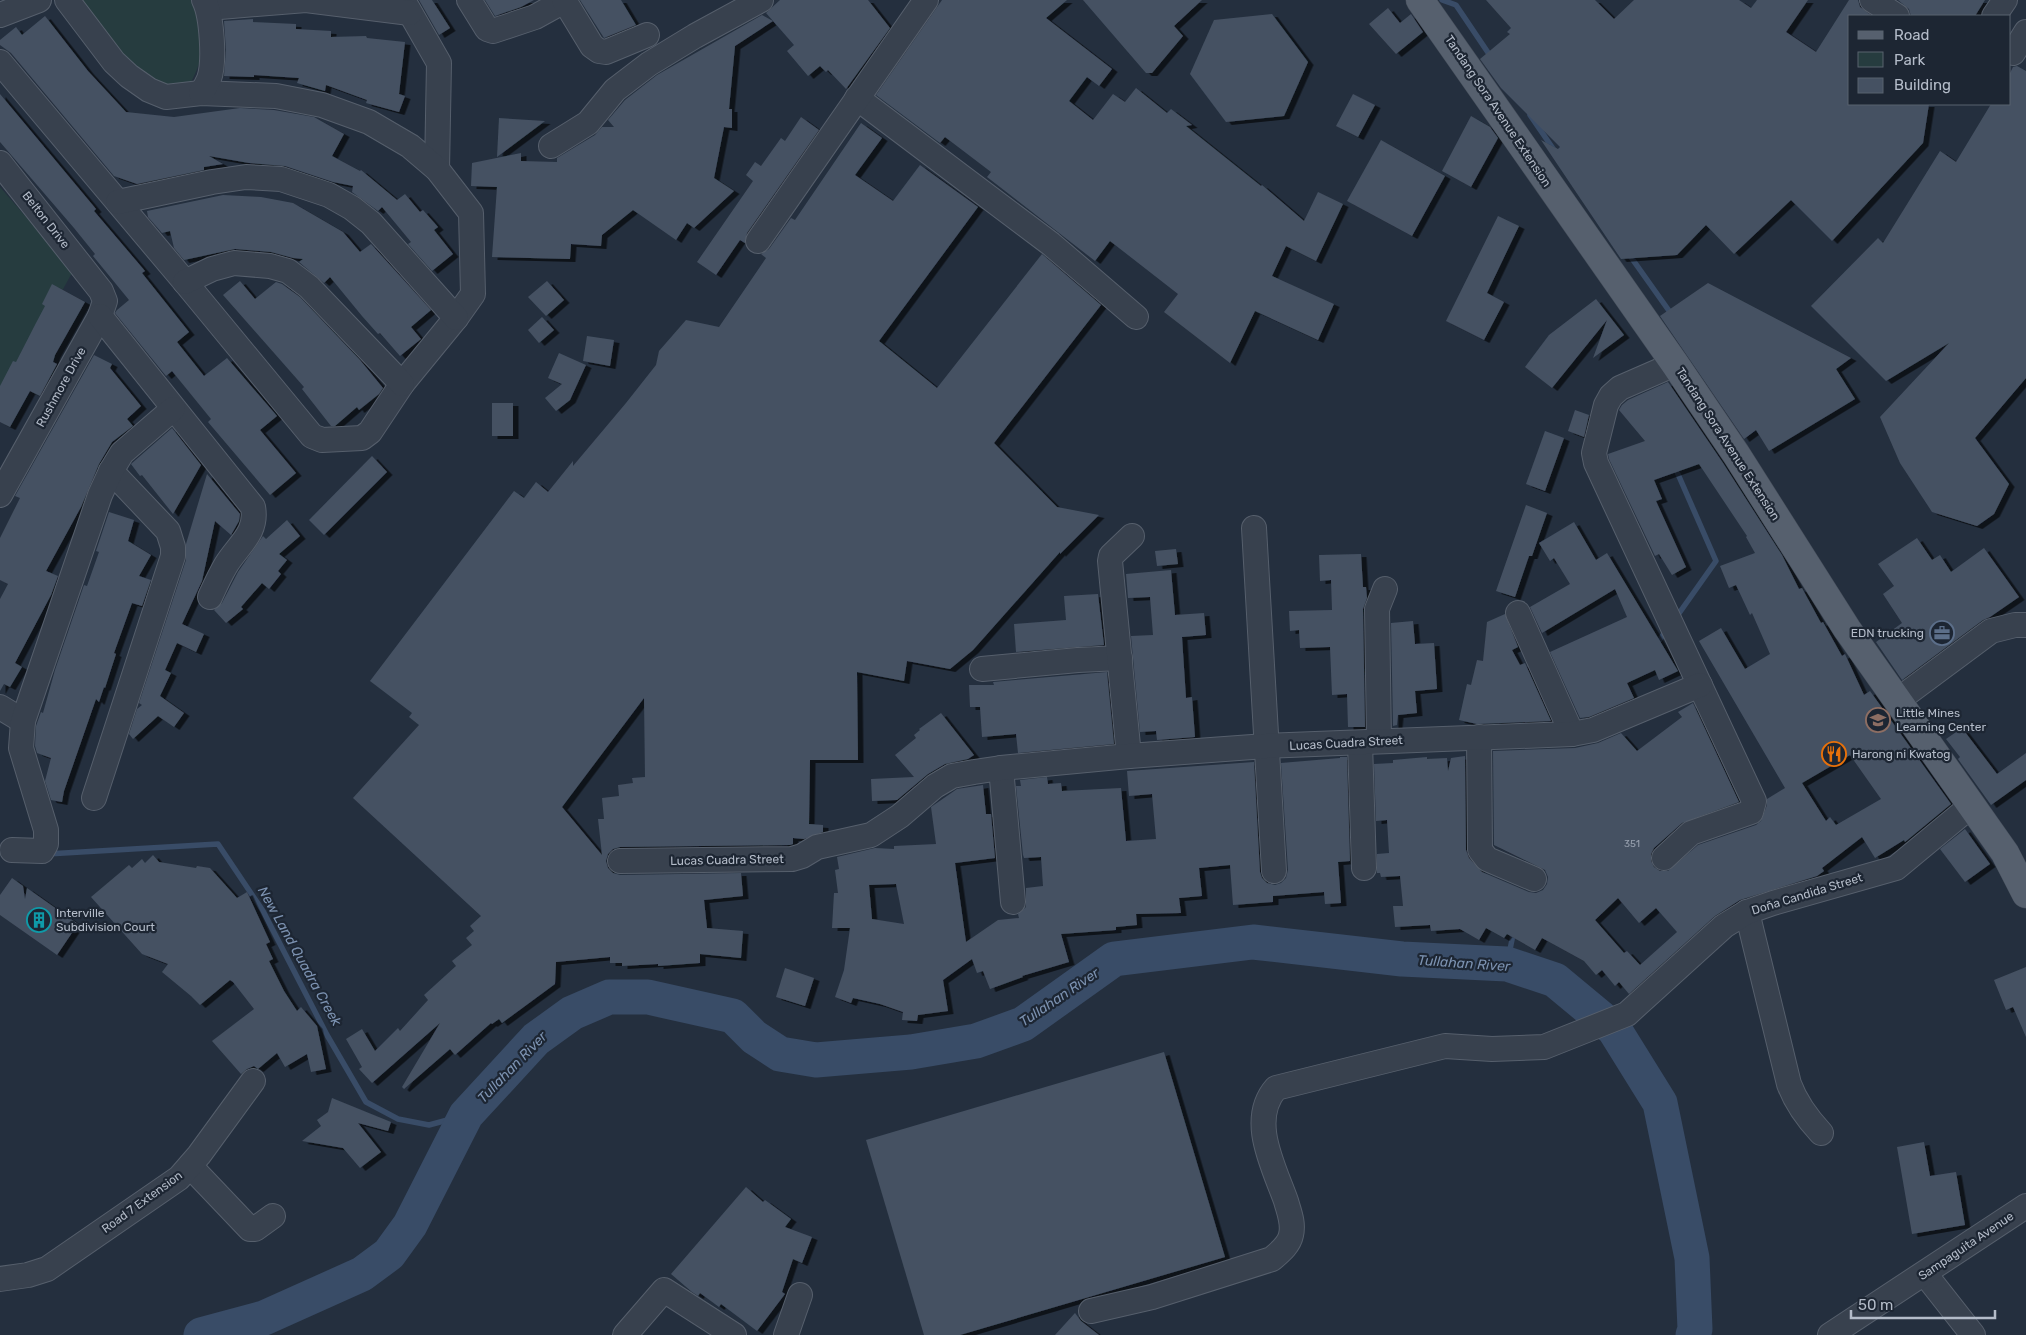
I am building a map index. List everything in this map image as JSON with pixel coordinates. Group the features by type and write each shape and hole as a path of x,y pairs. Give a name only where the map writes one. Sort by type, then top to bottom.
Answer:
{"main road":[{"name":"Tandang Sora Avenue Extension","path":"1420,0 1675,364 1736,454 1846,629 2005,853 2026,894"}],"street":[{"path":"0,15 38,0"},
{"path":"0,62 312,436 322,440 362,438 370,432 402,384 456,318 473,294 471,212 437,169 410,146 369,122 322,105 276,96 201,93 166,97 148,90 114,62 67,0"},
{"path":"201,93 209,78 212,57 206,4 306,0 406,7 439,63 437,169"},
{"path":"470,0 486,29 493,31 535,17 564,0 592,46 599,51 606,52 647,36"},
{"path":"551,146 588,123 615,90 649,64 733,6 761,0"},
{"path":"758,242 926,0"},
{"path":"1872,0 1894,15"},
{"path":"1995,15 2005,0"},
{"path":"2013,52 2026,32"},
{"path":"857,98 1051,244 1136,317"},
{"name":"Belton Drive","path":"0,162 91,278"},
{"path":"118,202 212,182 246,177 281,179 329,195 352,208 371,223 456,318"},
{"path":"185,282 212,269 234,263 270,266 288,271 310,286 402,384"},
{"name":"Rushmore Drive","path":"0,495 100,316 105,300 91,278"},
{"path":"100,316 253,508 255,518 250,532 226,565 210,596"},
{"path":"1664,858 1691,833 1751,812 1754,801 1596,463 1594,453 1606,405 1611,396 1620,388 1675,364"},
{"path":"12,850 38,852 46,844 46,830 21,748 23,721 100,495 122,453 173,409"},
{"path":"94,798 173,556 173,547 168,531 111,471"},
{"path":"1254,528 1274,871"},
{"path":"1129,756 1110,561 1111,556 1132,536"},
{"path":"1364,868 1377,610 1385,589"},
{"path":"1518,613 1572,734"},
{"path":"1898,700 1992,631 2015,625 2026,625"},
{"path":"982,669 1120,658"},
{"name":"Lucas Cuadra Street","path":"620,861 792,859 802,856 817,847 871,834 900,816 934,786 952,776 1001,768 1266,746 1572,734 1593,730 1700,685"},
{"path":"0,707 23,721"},
{"path":"1480,737 1480,850 1487,859 1534,879"},
{"path":"1001,768 1013,902"},
{"name":"Doña Candida Street","path":"1091,1311 1152,1297 1272,1259 1287,1244 1291,1234 1292,1217 1264,1138 1263,1111 1269,1096 1276,1088 1445,1046 1492,1049 1544,1047 1627,1014 1724,926 1747,912 1773,902 1896,868 1972,805"},
{"path":"1747,912 1789,1084 1805,1115 1820,1133"},
{"name":"Road 7 Extension","path":"0,1279 28,1275 47,1269 179,1178 253,1082"},
{"path":"190,1166 250,1229 255,1229 273,1216"},
{"name":"Sampaguita Avenue","path":"1830,1335 2026,1206"},
{"path":"1925,1274 1972,1335"},
{"path":"625,1335 662,1291 665,1290 734,1335"},
{"path":"786,1335 800,1295"}],"green space":[{"path":"78,0 191,0 199,23 202,51 196,72 190,84 172,88 159,84 146,76 120,52"},
{"path":"0,187 73,271 0,404"}],"building":[{"path":"419,0 432,0 450,28 439,35"},
{"path":"485,0 534,0 521,7 495,16"},
{"path":"580,0 621,0 636,25 604,38"},
{"path":"780,0 868,0 890,28 846,89 828,70 826,72 820,66 808,76 787,51 794,45 766,13"},
{"path":"942,0 1067,0 1046,18 1112,69 1099,86 1087,77 1069,101 1093,120 1113,94 1125,102 1136,88 1167,113 1171,109 1192,125 1186,126 1262,185 1304,221 1318,192 1343,204 1316,261 1286,246 1272,276 1334,304 1318,340 1255,311 1230,363 1164,312 1178,294 1110,241 1095,261 987,177 991,172 945,137 940,143 876,95"},
{"path":"1083,0 1202,0 1174,26 1183,36 1152,73 1146,73"},
{"path":"1486,0 1595,0 1614,19 1634,0 1739,0 1751,8 1757,0 1808,0 1786,32 1816,52 1849,0 1858,0 1860,7 1871,15 1848,15 1848,105 1929,105 1923,143 1832,241 1791,200 1734,254 1706,225 1677,255 1621,259 1541,140 1558,149 1560,147 1501,88 1480,59 1510,34 1507,32 1511,28"},
{"path":"1898,0 1985,0 1976,15 1911,15 1909,9"},
{"path":"1388,8 1400,23 1411,14 1423,32 1396,54 1369,24"},
{"path":"1272,14 1308,62 1284,116 1226,122 1190,74 1214,20"},
{"path":"762,15 773,21 735,46 729,109 732,109 732,128 724,127 714,178 734,191 694,228 687,223 676,240 633,210 602,235 601,246 571,244 570,259 492,257 497,187 471,186 472,163 521,153 521,161 557,162 557,158 595,135 602,127 614,127 608,120 625,100 657,75"},
{"path":"45,16 88,71 126,112 174,117 240,108 274,110 314,117 344,134 332,156 361,170 397,200 405,194 420,212 423,210 438,227 434,230 453,254 432,271 408,244 411,242 382,207 378,211 352,192 353,186 333,182 285,166 249,163 209,156 223,164 204,167 204,170 137,184 114,176 11,53 0,45 0,40 16,27 22,35"},
{"path":"253,19 253,22 296,24 296,29 331,31 331,37 366,36 367,38 405,42 399,94 405,96 399,112 366,103 367,100 326,85 325,91 297,83 299,78 254,75 254,77 224,76 226,50 224,21"},
{"path":"2017,66 2026,71 2026,378 1975,438 2009,484 1994,514 1977,526 1932,512 1900,463 1880,417 1949,343 1886,381 1811,306 1878,238 1883,243 1940,151 1956,162 1990,105 2011,105 2011,71 2013,67"},
{"path":"0,94 145,271 142,273 189,332 177,342 204,376 227,358 277,416 260,430 296,473 270,495 208,422 211,419 172,371 166,376 115,313 129,300 93,256 95,254 74,228 0,142"},
{"path":"1353,94 1375,105 1358,137 1336,126"},
{"path":"1471,116 1490,127 1498,138 1471,187 1442,171"},
{"path":"801,117 819,130 747,233 745,243 740,240 716,275 697,262 753,181 746,175 755,162 761,166 781,138 785,141"},
{"path":"499,118 545,121 497,157"},
{"path":"861,123 882,138 855,175 893,201 920,165 978,207 879,341 937,388 1042,254 1101,305 994,443 1057,507 1099,515 1060,554 1060,552 973,650 950,669 907,661 904,681 857,672 858,760 810,760 809,824 823,825 823,832 804,839 793,838 793,844 790,845 620,847 613,849 608,854 606,861 608,868 613,873 620,875 741,873 743,896 704,900 707,928 743,931 741,958 700,954 700,963 658,966 658,964 622,966 622,963 610,963 610,957 556,962 555,984 502,1023 499,1019 491,1023 455,1055 450,1049 404,1089 402,1087 440,1023 372,1083 359,1069 362,1067 346,1039 362,1029 375,1051 398,1028 400,1031 428,1000 424,995 456,966 452,961 472,945 466,938 474,931 470,926 481,916 353,798 419,725 409,717 412,713 370,681 514,491 524,498 536,482 548,492 573,461 573,466 626,403 656,365 659,351 686,320 719,327 766,258 761,254 769,249 791,218 795,220","holes":["644,698 645,777 632,778 633,783 618,785 619,796 602,798 604,819 598,819 602,855 562,807"]},
{"path":"1381,140 1445,176 1412,236 1347,201"},
{"path":"223,195 261,197 293,203 343,232 360,252 371,244 431,310 411,327 421,339 400,356 362,316 330,277 324,283 299,262 303,259 271,252 235,249 184,260 174,248 170,231 162,233 148,217 147,211"},
{"path":"1498,216 1519,226 1487,293 1504,302 1484,340 1446,321"},
{"path":"240,281 255,299 276,282 300,297 360,360 383,388 379,394 359,410 357,407 335,426 331,426 302,389 304,387 223,295"},
{"path":"547,281 564,300 546,316 528,297"},
{"path":"1708,283 1851,358 1836,369 1855,399 1769,451 1756,430 1744,439 1660,316"},
{"path":"52,284 85,302 55,355 53,362 57,364 40,396 30,391 10,427 0,422 0,386 13,361 16,362 45,306 42,304"},
{"path":"1596,299 1624,335 1593,358 1607,320 1552,388 1525,367 1549,335"},
{"path":"542,317 554,330 539,343 528,330"},
{"path":"587,336 614,340 610,366 583,361"},
{"path":"559,353 586,365 570,400 556,411 545,398 562,384 548,378"},
{"path":"94,355 112,364 110,368 141,406 127,419 133,426 112,442 99,464 81,507 46,571 58,576 51,595 15,663 22,667 10,687 4,684 0,691 0,599 8,584 0,580 0,538 20,498 15,496"},
{"path":"1668,382 1782,555 1799,589 1802,588 1842,656 1845,654 1864,695 1870,691 1951,804 1905,842 1904,840 1875,858 1862,837 1822,868 1824,871 1817,876 1740,900 1715,916 1629,994 1619,982 1615,986 1602,970 1596,975 1584,961 1542,938 1535,950 1507,934 1504,938 1486,928 1479,940 1460,929 1431,931 1430,925 1395,927 1393,906 1403,906 1400,876 1381,877 1380,873 1377,873 1377,854 1389,853 1387,820 1376,821 1374,764 1427,757 1427,759 1447,758 1448,771 1451,758 1465,756 1466,850 1469,858 1482,872 1529,892 1536,893 1543,890 1547,884 1548,877 1545,870 1494,845 1493,751 1575,748 1598,743 1621,733 1637,751 1682,717 1678,712 1693,703 1739,802 1682,823 1654,848 1651,854 1651,861 1654,867 1660,871 1668,871 1698,845 1756,825 1761,821 1767,805 1767,799 1785,788 1699,641 1721,628 1745,669 1770,654 1752,613 1750,615 1736,585 1729,588 1720,566 1755,553 1747,536 1699,464 1654,480 1662,499 1656,501 1686,567 1672,575 1659,554 1655,556 1608,454 1645,441 1619,410 1628,400","holes":["1850,755 1881,799 1836,825 1830,817 1826,821 1802,783","1618,898 1639,923 1656,908 1677,932 1640,965 1627,951 1624,953 1595,920"]},
{"path":"492,403 513,403 513,436 492,436"},
{"path":"1575,410 1589,415 1584,437 1568,431"},
{"path":"172,428 201,465 173,514 131,464"},
{"path":"1545,431 1564,438 1545,491 1526,484"},
{"path":"372,456 387,472 324,535 309,520"},
{"path":"207,474 240,514 239,521 231,535 215,521 202,581 182,624 204,634 196,652 177,643 165,670 171,673 160,696 184,713 174,727 158,716 133,739 129,734 137,709 142,705 139,703 186,560 186,544"},
{"path":"1526,505 1547,513 1532,556 1529,556 1515,597 1496,591"},
{"path":"109,512 134,520 128,541 151,555 139,576 151,580 142,606 132,603 114,653 116,654 105,688 99,702 96,699 64,791 62,802 51,800 45,781 51,758 37,753 35,746 36,726 41,712 43,713 55,670 84,585 87,586 99,552 96,551"},
{"path":"287,520 300,536 279,554 287,560 278,571 281,574 269,589 262,583 241,607 243,609 226,623 214,610 222,603 238,572 263,536 266,539"},
{"path":"1574,522 1596,560 1607,553 1678,671 1659,680 1655,670 1627,683 1634,698 1589,717 1580,718 1550,652 1627,617 1615,589 1542,633 1530,607 1570,584 1554,558 1550,561 1539,543"},
{"path":"1917,538 1932,560 1940,555 1951,572 1984,548 2019,597 1983,620 1902,680 1876,642 1902,623 1883,594 1894,586 1878,564"},
{"path":"1176,549 1178,564 1157,566 1155,551"},
{"path":"1361,554 1363,587 1366,587 1367,598 1363,609 1365,727 1348,727 1347,694 1332,695 1330,647 1300,648 1299,630 1290,631 1289,611 1332,610 1331,580 1320,581 1319,555"},
{"path":"1171,570 1175,615 1204,613 1206,635 1182,637 1186,698 1192,697 1195,737 1157,740 1156,731 1140,732 1131,636 1153,635 1150,597 1128,598 1126,574"},
{"path":"1098,594 1104,645 1016,652 1014,624 1066,620 1064,596"},
{"path":"1505,614 1518,647 1512,650 1520,665 1525,663 1551,721 1477,724 1459,720 1467,684 1471,685 1477,660 1483,661 1487,622"},
{"path":"1413,621 1415,644 1434,643 1437,689 1415,691 1417,713 1398,715 1397,725 1393,726 1391,623"},
{"path":"1107,672 1114,744 1018,753 1016,734 982,737 980,707 970,707 969,685 994,685 993,682"},
{"path":"941,713 974,755 968,759 945,764 928,774 897,800 872,801 871,779 914,777 895,755 916,738 914,735 919,729"},
{"path":"1962,728 1997,774 2026,753 2026,780 1991,805 1946,739"},
{"path":"1347,757 1350,861 1338,862 1341,903 1325,904 1324,892 1273,896 1273,902 1233,905 1230,865 1199,868 1202,896 1179,898 1181,913 1136,914 1137,925 1116,927 1116,930 1061,934 1069,962 1022,976 990,989 983,971 977,973 972,959 943,980 948,1011 918,1015 917,1021 902,1020 903,1012 880,1004 853,998 851,1003 835,997 844,970 850,928 832,928 834,893 838,893 835,870 839,869 837,857 875,848 894,849 894,846 936,844 931,807 957,789 983,785 986,814 991,814 995,858 955,863 966,942 998,920 1019,918 1018,914 1026,907 1026,888 1043,886 1041,857 1024,858 1023,855 1016,786 1021,786 1020,780 1047,777 1048,784 1061,783 1062,791 1121,788 1126,841 1156,839 1152,794 1129,796 1127,771 1254,762 1260,872 1262,878 1267,883 1275,885 1281,883 1286,878 1288,870 1281,763","holes":["896,884 904,924 872,919 869,885"]},
{"path":"1965,829 1990,864 1965,882 1940,849"},
{"path":"153,855 159,862 196,868 197,866 210,868 237,898 247,892 270,942 266,944 273,959 269,961 284,991 297,1011 301,1007 317,1026 326,1069 311,1072 307,1054 285,1067 277,1053 258,1069 254,1066 241,1074 212,1041 254,1009 233,982 230,980 200,1005 162,972 168,964 142,954 91,897 129,865 132,868 142,859 145,863"},
{"name":"Interville Subdivision Court","path":"12,878 23,886 25,899 27,888 78,924 57,955 0,915 0,895"},
{"path":"2026,967 2026,1037 2013,1007 2006,1010 1994,980"},
{"path":"785,968 814,978 805,1006 776,997"},
{"path":"1164,1052 1225,1257 960,1335 924,1335 866,1140"},
{"path":"332,1098 391,1122 388,1131 358,1123 381,1152 360,1168 343,1148 302,1141 321,1126 317,1120 328,1112"},
{"path":"1924,1142 1930,1176 1956,1172 1965,1225 1912,1234 1897,1147"},
{"path":"746,1187 763,1202 765,1200 791,1219 785,1227 812,1237 802,1263 793,1259 782,1292 785,1294 757,1331 721,1304 719,1307 700,1293 698,1296 671,1274"},
{"path":"1075,1313 1081,1321 1099,1335 1055,1335"}],"waterway":[{"path":"1442,0 1456,5 1491,57"},
{"path":"1530,115 1554,150"},
{"path":"1628,253 1672,315"},
{"path":"1674,465 1716,561 1675,619"},
{"path":"1656,645 1668,628"},
{"name":"New Land Quadra Creek","path":"47,854 218,844 263,911 327,1035 366,1102 398,1119 429,1125 466,1115"},
{"path":"1507,964 1514,930"},
{"name":"Tullahan River","path":"201,1335 264,1318 362,1274 389,1254 410,1225 466,1115 536,1039 572,1013 609,997 648,997 733,1016 754,1037 780,1054 816,1060 911,1052 976,1041 1023,1024 1114,959 1253,942 1402,959 1507,964 1555,980 1614,1029 1660,1103 1692,1258 1695,1329 1693,1335"}],"place":[{"name":"EDN trucking","path":"1942,633"},
{"name":"Little Mines Learning Center","path":"1878,720"},
{"name":"Harong ni Kwatog","path":"1834,754"},
{"name":"Interville Subdivision Court","path":"39,920"}]}
